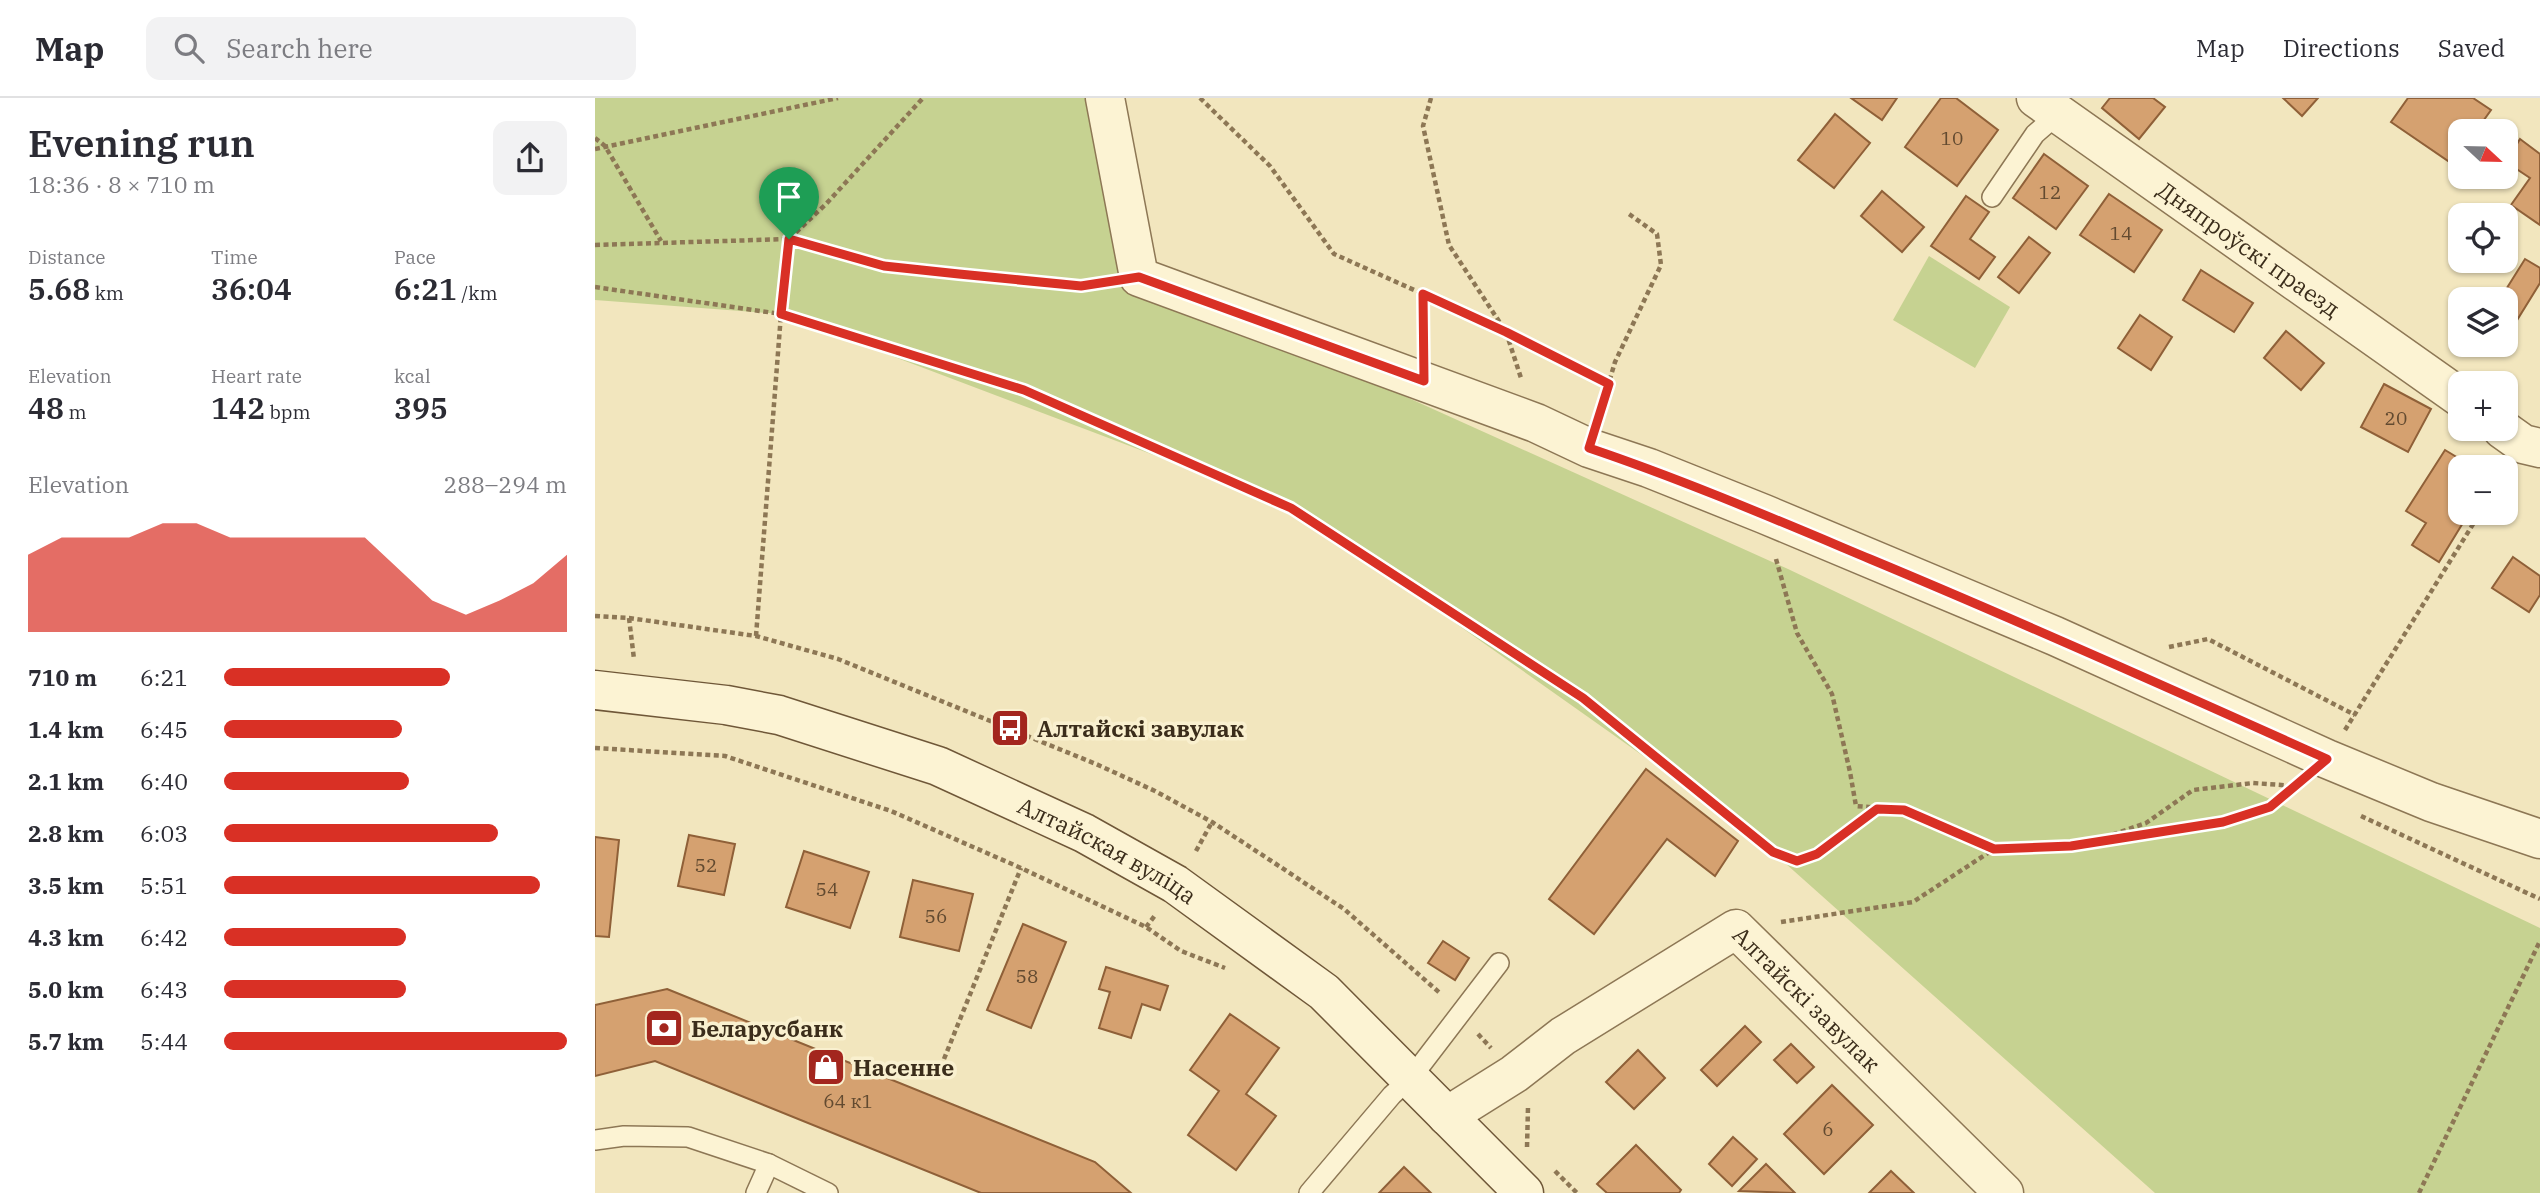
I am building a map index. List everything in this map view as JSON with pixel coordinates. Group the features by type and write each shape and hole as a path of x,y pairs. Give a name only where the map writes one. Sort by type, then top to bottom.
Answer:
{"street":[{"path":"1105,98 1139,277 1536,423 1589,448 1649,468 1763,514 2109,660 2318,775 2431,802 2540,839"},
{"name":"Дняпроўскі праезд","path":"2047,106 2448,389"},
{"path":"2518,440 2540,448"},
{"name":"Алтайская вуліца","path":"595,690 726,705 779,715 937,766 1084,833 1175,884 1324,992 1411,1078 1510,1188"},
{"name":"Алтайскі завулак","path":"1447,1116 1514,1074 1563,1036 1736,929 2004,1193"}],"lane":[{"path":"1992,197 2035,134 2047,106"},
{"path":"1308,1193 1392,1095 1411,1078 1499,963"},
{"path":"595,1140 624,1136 688,1137 769,1164 828,1193"},
{"path":"756,1193 769,1164"}],"path":[{"path":"595,149 838,98"},
{"path":"756,636 789,239 826,204 923,98"},
{"path":"1200,98 1271,166 1334,254 1506,332 1609,384"},
{"path":"1431,98 1423,126 1449,245 1506,332 1536,423"},
{"path":"595,138 605,146 661,242"},
{"path":"1589,448 1615,362 1661,265 1657,234 1629,214"},
{"path":"595,245 789,239 884,266 1081,286 1139,277"},
{"path":"595,287 781,314 1024,390 1291,508 1583,698 1773,852 1797,861 1817,854 1877,809"},
{"path":"1423,294 1424,381"},
{"path":"1763,514 1797,633 1832,694 1856,806 1904,810 1994,849 2087,844 2223,822 2270,807 2297,786 2318,775 2473,525"},
{"path":"2109,660 2209,639 2355,715"},
{"path":"595,748 725,756 891,811 1021,867 1146,927 1181,951 1230,970"},
{"path":"2087,844 2146,823 2193,790 2253,783 2297,786 2318,775"},
{"path":"2357,814 2540,899"},
{"path":"1196,851 1212,822"},
{"path":"1736,929 1913,902 1994,849"},
{"path":"944,1059 1021,867"},
{"path":"1146,927 1157,912"},
{"path":"2419,1193 2540,941"}],"green space":[{"path":"595,98 1098,98 1140,277 1788,569 2540,928 2540,1193 2155,1193 1748,830 1291,507 781,314 595,300"},
{"path":"1929,256 2010,307 1975,368 1893,320"}],"building":[{"path":"1851,98 1897,98 1882,120"},
{"path":"1941,98 1956,98 1998,130 1957,186 1905,147"},
{"path":"2110,98 2153,98 2165,107 2139,139 2102,108"},
{"path":"2283,98 2318,98 2302,116"},
{"path":"2408,98 2473,98 2491,110 2485,119 2448,119 2448,161 2391,122"},
{"path":"1835,114 1870,143 1834,188 1798,160"},
{"path":"2520,139 2540,154 2540,225 2518,210 2518,203 2512,203 2530,178 2518,170"},
{"path":"2044,154 2088,186 2056,229 2013,198"},
{"path":"1882,191 1924,227 1902,252 1861,216"},
{"path":"2109,194 2162,230 2134,272 2080,235"},
{"path":"1966,196 1989,212 1970,239 1995,257 1979,279 1931,246"},
{"path":"2029,237 2050,253 2019,293 1998,277"},
{"path":"2525,259 2540,268 2540,283 2518,319 2518,287 2508,287"},
{"path":"2201,270 2253,303 2234,332 2183,300"},
{"path":"2140,315 2172,337 2151,370 2118,348"},
{"path":"2286,331 2324,363 2301,390 2264,358"},
{"path":"2384,384 2431,409 2408,452 2361,427"},
{"path":"2445,450 2453,455 2448,455 2448,525 2462,525 2439,562 2412,545 2426,523 2406,511"},
{"path":"2513,557 2540,576 2540,595 2529,612 2492,588"},
{"path":"1646,769 1738,841 1715,876 1667,839 1594,934 1549,899"},
{"path":"689,835 735,844 724,895 678,886"},
{"path":"595,837 619,840 609,937 595,936"},
{"path":"804,851 869,872 850,928 786,907"},
{"path":"913,880 973,894 959,951 900,937"},
{"path":"1023,924 1066,942 1031,1028 987,1010"},
{"path":"1443,941 1469,958 1455,980 1428,963"},
{"path":"1106,967 1168,986 1160,1010 1142,1004 1131,1038 1099,1028 1110,992 1099,989"},
{"path":"667,989 1095,1162 1131,1193 981,1193 655,1061 595,1076 595,1005"},
{"path":"1230,1014 1279,1048 1246,1094 1276,1116 1236,1170 1188,1135 1219,1091 1190,1070"},
{"path":"1745,1026 1761,1042 1717,1086 1701,1070"},
{"path":"1791,1044 1814,1067 1797,1083 1774,1060"},
{"path":"1638,1050 1665,1078 1634,1109 1606,1082"},
{"path":"1832,1085 1873,1125 1824,1174 1784,1134"},
{"path":"1733,1137 1757,1159 1732,1186 1709,1164"},
{"path":"1636,1145 1681,1190 1679,1193 1607,1193 1597,1184"},
{"path":"1766,1164 1795,1193 1739,1191"},
{"path":"1404,1167 1431,1193 1379,1193"},
{"path":"1891,1171 1914,1193 1869,1193"}],"place":[{"name":"Алтайскі завулак","path":"1010,728"},
{"name":"Беларусбанк","path":"664,1028"},
{"name":"Насенне","path":"826,1067"}],"route":[{"path":"789,239 884,266 1081,286 1139,277 1424,381 1423,294 1609,384 1589,448 1649,468 2055,636 2327,759 2270,807 2223,822 2162,834 2071,846 1994,849 1904,810 1877,809 1817,854 1797,861 1773,852 1583,698 1291,508 1024,390 781,314 789,239"}]}
